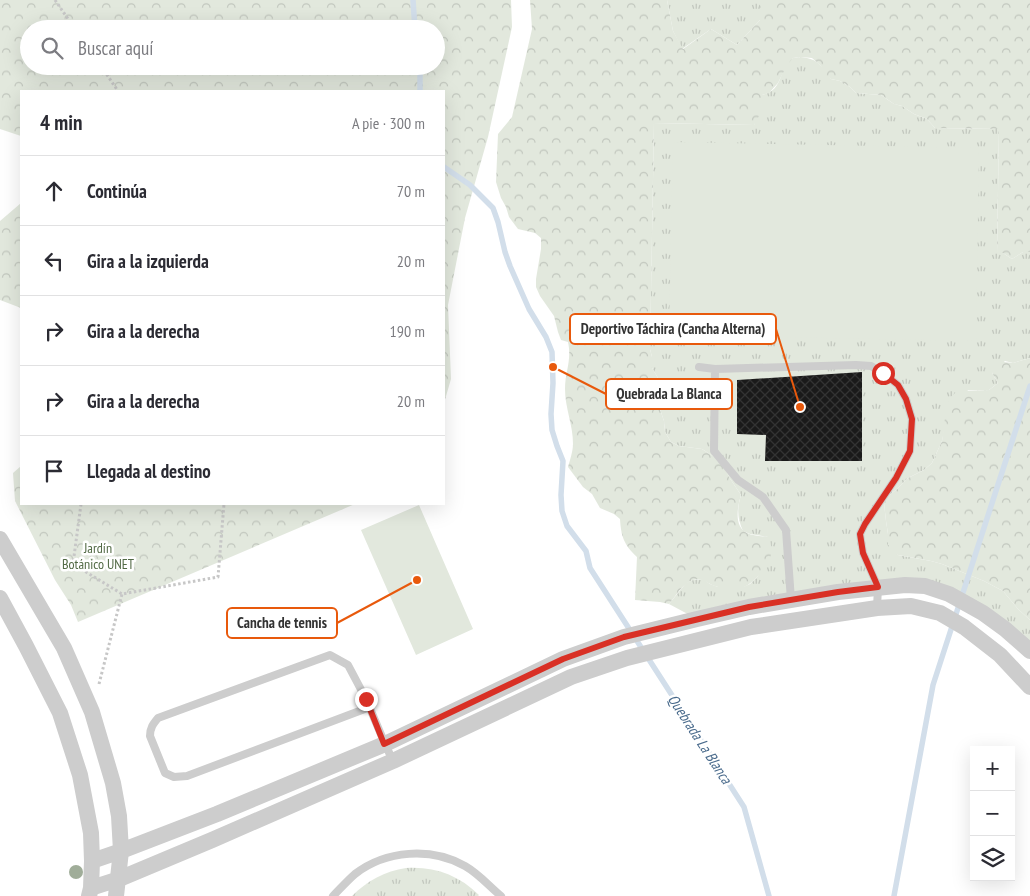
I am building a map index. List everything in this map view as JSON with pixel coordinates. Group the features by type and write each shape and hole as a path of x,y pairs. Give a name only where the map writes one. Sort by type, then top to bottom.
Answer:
{"street":[{"path":"0,539 64,648 92,712 113,783 119,816 121,851 116,896"},
{"path":"92,861 218,814 384,744 563,659 624,637 749,607 878,587 925,586 949,594 972,606 1004,628 1030,651"},
{"path":"0,598 60,713 80,775 91,833 90,892 393,761 570,677 627,658 751,628 877,608 911,606 940,613 964,627 1000,655 1030,687"}],"lane":[{"path":"699,367 715,369 871,366 898,385 906,399 912,419 910,451 896,478 860,534 863,553 878,587 877,608"},
{"path":"715,369 714,452 738,480 764,497 786,530 791,600"},
{"path":"370,707 187,776 174,777 165,774 150,736 152,724 158,718 330,655 348,665 370,707 384,744 393,761"},
{"path":"333,896 353,876 374,863 399,855 414,854 435,856 464,866 501,896"}],"path":[{"path":"55,0 69,20"},
{"path":"107,75 117,90"},
{"path":"80,505 73,564 122,594 218,577 224,505"},
{"path":"99,684 122,594"}],"green space":[{"path":"0,0 511,0 512,27 488,137 465,218 448,305 451,379 445,400 445,90 20,90 20,136 0,129"},
{"path":"530,0 667,0 673,31 683,49 711,29 737,45 760,20 760,0 1030,0 1030,252 1023,252 1012,259 1003,253 997,253 999,129 935,128 927,119 894,104 881,95 856,93 840,81 831,79 824,74 821,66 812,58 801,57 793,58 787,65 778,83 769,93 762,95 761,111 754,125 654,123 650,349 652,368 658,378 656,397 664,421 665,432 671,442 679,446 702,449 719,460 741,495 738,519 741,528 749,534 768,537 771,545 769,562 755,579 744,587 718,587 697,579 686,584 669,604 635,600 637,557 624,540 620,519 600,508 592,494 583,487 568,467 573,444 565,396 569,360 568,342 561,340 554,316 536,287 541,238 535,233 518,229 509,217 496,182 498,134 512,117 532,29"},
{"path":"667,0 760,0 760,20 737,45 711,29 682,49 673,31"},
{"path":"801,57 816,61 831,79 840,81 856,93 881,95 894,104 927,119 935,128 999,129 997,253 1003,253 1012,259 1023,252 1030,252 1030,358 1013,363 1005,361 992,373 998,383 989,390 968,390 944,431 942,441 932,463 924,470 908,478 887,497 884,503 888,544 898,555 942,564 1003,591 1030,620 1030,651 925,586 697,619 669,604 686,583 693,580 703,579 718,587 743,587 750,584 758,576 768,537 743,531 738,513 741,495 719,460 702,449 679,446 671,442 665,432 664,421 656,397 658,378 652,368 650,349 654,123 754,125 762,102 762,95 769,92 778,83 788,62 793,58"},
{"path":"673,142 979,148 976,341 669,335"},
{"path":"20,204 20,308 0,300 0,221"},
{"path":"1030,358 1030,620 1003,591 984,581 942,564 898,555 892,552 888,544 884,503 887,497 908,478 924,470 932,463 942,441 949,399 957,391 989,390 998,383 992,373 995,361 1013,363"},
{"name":"Jardín Botánico UNET","path":"20,467 20,505 353,505 78,622 71,605 55,580 15,501 13,473"},
{"path":"419,505 473,629 416,655 361,530"},
{"path":"406,868 436,870 446,873 463,882 479,895 352,896 377,877"}],"building":[{"path":"862,372 862,461 765,461 766,435 737,434 737,380"}],"waterway":[{"name":"Quebrada La Blanca","path":"413,0 414,20"},
{"name":"Quebrada La Blanca","path":"420,75 420,90"},
{"name":"Quebrada La Blanca","path":"445,168 470,185 493,208 510,266 529,309 546,337 552,352 552,430 563,461 561,495 562,511 567,526 586,551 590,568 744,807 769,896"},
{"path":"894,896 933,685 1030,386"}],"place":[{"name":"Quebrada La Blanca","path":"553,367"},
{"name":"Deportivo Táchira (Cancha Alterna)","path":"800,407"},
{"name":"Cancha de tennis","path":"417,580"}],"route":[{"path":"366,699 384,744 563,659 624,637 749,607 878,587 863,553 860,534 896,478 910,451 912,435 912,419 906,399 898,385 883,373"}]}
